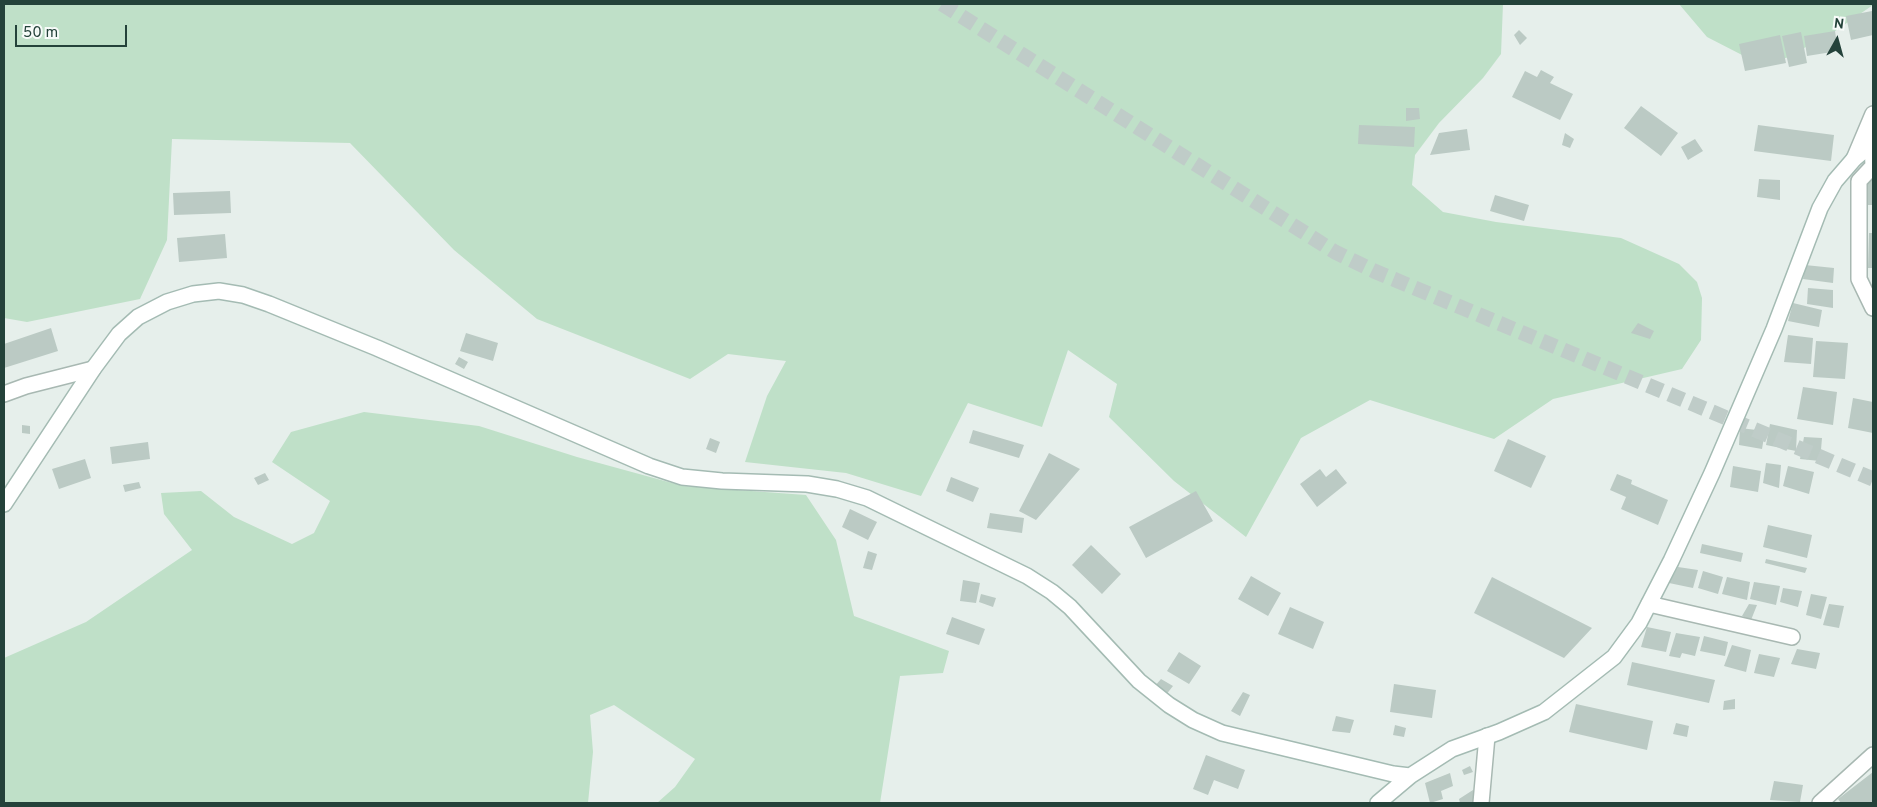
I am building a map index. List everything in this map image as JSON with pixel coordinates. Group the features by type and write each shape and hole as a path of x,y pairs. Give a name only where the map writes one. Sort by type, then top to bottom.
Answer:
{"street":[{"path":"1854,159 1873,114"},
{"path":"1378,803 1410,776 1452,749 1544,712 1614,657 1639,623 1671,561 1746,397 1820,208 1835,181 1854,159 1873,144"},
{"path":"1873,144 1873,166 1859,181 1859,279 1873,308"},
{"path":"4,504 93,369 119,334 138,317 167,302 192,294 219,291 243,295 376,348 649,466 682,477 722,481 807,484 837,489 868,498 1027,576 1052,592 1070,607 1139,681 1169,705 1193,720 1222,733 1393,774 1410,776"},
{"path":"4,394 26,386 93,369"},
{"path":"1649,604 1792,637"},
{"path":"1481,803 1487,736"},
{"path":"1820,803 1873,755"}],"green space":[{"path":"4,4 1503,4 1501,54 1483,78 1439,123 1415,155 1412,185 1443,212 1496,222 1621,238 1679,264 1697,282 1702,298 1701,340 1682,369 1553,399 1494,439 1370,400 1301,438 1246,537 1174,481 1109,417 1117,384 1068,350 1042,427 968,403 921,496 846,473 745,462 767,396 786,361 728,354 690,379 537,319 454,250 350,143 172,139 167,240 140,299 27,322 4,318"},
{"path":"1679,4 1873,5 1835,31 1786,58 1744,56 1707,37"},
{"path":"364,412 479,426 577,457 683,486 806,495 836,540 854,616 949,651 943,673 900,676 880,803 657,803 675,787 695,759 614,705 590,715 593,752 588,803 4,803 4,658 86,622 192,550 164,514 161,493 201,491 234,517 292,544 314,533 330,501 272,462 291,432"}],"building":[{"path":"1872,11 1873,35 1851,40 1846,16"},
{"path":"1519,30 1527,38 1520,45 1514,35"},
{"path":"1835,31 1838,51 1807,56 1804,36"},
{"path":"1801,32 1807,63 1789,67 1782,36"},
{"path":"1780,35 1786,63 1745,71 1739,44"},
{"path":"1541,70 1554,77 1550,83 1573,94 1560,120 1512,97 1525,71 1537,77"},
{"path":"1641,106 1678,133 1661,156 1624,128"},
{"path":"1406,108 1419,108 1420,119 1406,121"},
{"path":"1359,125 1415,127 1414,147 1358,144"},
{"path":"1758,125 1834,135 1831,161 1754,151"},
{"path":"1467,129 1470,150 1430,155 1439,133"},
{"path":"1565,133 1574,139 1570,148 1562,145"},
{"path":"1695,139 1703,151 1688,160 1681,147"},
{"path":"1868,176 1873,176 1873,205 1863,205"},
{"path":"1759,179 1780,180 1780,200 1757,197"},
{"path":"230,191 231,213 174,215 173,193"},
{"path":"1495,195 1529,205 1524,221 1490,211"},
{"path":"1869,233 1873,233 1873,268 1868,268"},
{"path":"225,234 227,258 179,262 177,238"},
{"path":"1805,265 1834,268 1833,283 1803,279"},
{"path":"1808,288 1833,290 1833,308 1807,304"},
{"path":"1793,303 1822,310 1819,327 1788,321"},
{"path":"1638,323 1654,331 1650,339 1631,333"},
{"path":"51,328 58,351 4,368 4,344"},
{"path":"466,333 498,343 493,361 460,351"},
{"path":"1788,335 1813,338 1811,364 1784,362"},
{"path":"1816,341 1848,343 1845,379 1813,377"},
{"path":"459,357 468,362 464,369 455,364"},
{"path":"1803,387 1837,392 1833,425 1797,419"},
{"path":"1853,398 1873,402 1873,433 1848,428"},
{"path":"1770,424 1797,430 1796,451 1766,445"},
{"path":"22,425 30,426 30,434 22,433"},
{"path":"1740,428 1765,431 1762,449 1739,445"},
{"path":"973,430 1024,445 1019,458 969,443"},
{"path":"1804,437 1822,438 1820,461 1800,459"},
{"path":"710,438 720,442 716,453 706,449"},
{"path":"1508,439 1546,456 1531,488 1494,471"},
{"path":"148,442 150,459 112,464 110,447"},
{"path":"1049,453 1080,469 1036,520 1019,511"},
{"path":"85,459 91,478 59,489 52,469"},
{"path":"1766,463 1781,465 1779,488 1763,483"},
{"path":"1733,466 1761,471 1758,492 1730,487"},
{"path":"1788,466 1814,472 1809,494 1783,486"},
{"path":"1320,469 1326,477 1336,469 1347,483 1317,507 1300,484"},
{"path":"265,473 269,480 258,485 254,478"},
{"path":"1617,474 1632,480 1631,484 1668,500 1658,525 1621,509 1626,497 1610,490"},
{"path":"951,477 979,488 973,502 946,491"},
{"path":"139,482 141,488 125,492 123,485"},
{"path":"1196,491 1213,521 1146,558 1129,527"},
{"path":"850,509 877,522 868,540 842,527"},
{"path":"990,513 1024,518 1022,533 987,528"},
{"path":"1768,525 1812,535 1807,558 1763,547"},
{"path":"1702,544 1743,553 1741,562 1700,553"},
{"path":"1091,545 1121,574 1102,594 1072,565"},
{"path":"868,551 877,554 872,570 863,568"},
{"path":"1766,559 1807,568 1805,573 1765,563"},
{"path":"1678,567 1698,570 1693,588 1669,583"},
{"path":"1703,571 1723,577 1718,594 1698,588"},
{"path":"1251,576 1281,593 1268,616 1238,599"},
{"path":"1492,577 1592,628 1564,658 1474,613"},
{"path":"1727,577 1750,582 1747,600 1722,594"},
{"path":"963,580 980,583 976,603 960,601"},
{"path":"1754,582 1780,586 1776,605 1750,599"},
{"path":"1783,588 1802,591 1798,607 1780,602"},
{"path":"981,594 996,598 993,607 979,602"},
{"path":"1811,594 1827,597 1821,619 1806,615"},
{"path":"1749,604 1757,605 1751,620 1742,616"},
{"path":"1829,604 1844,606 1839,628 1823,625"},
{"path":"1290,607 1324,622 1313,649 1278,634"},
{"path":"952,617 985,629 979,645 946,634"},
{"path":"1647,627 1671,632 1666,652 1641,647"},
{"path":"1676,633 1700,637 1695,656 1682,653 1680,658 1669,656"},
{"path":"1704,636 1728,642 1725,656 1700,651"},
{"path":"1732,645 1751,650 1746,672 1724,666"},
{"path":"1797,649 1820,653 1816,669 1791,664"},
{"path":"1179,652 1201,666 1189,684 1167,671"},
{"path":"1759,654 1780,658 1774,677 1754,673"},
{"path":"1632,662 1715,680 1709,703 1627,685"},
{"path":"1161,679 1173,686 1165,696 1154,687"},
{"path":"1394,684 1436,690 1432,718 1390,712"},
{"path":"1243,692 1250,695 1240,716 1231,711"},
{"path":"1735,699 1735,709 1723,710 1724,701"},
{"path":"1576,704 1653,721 1647,750 1569,732"},
{"path":"1336,716 1354,720 1350,733 1332,731"},
{"path":"1676,723 1689,726 1687,737 1673,734"},
{"path":"1395,725 1406,728 1404,737 1393,735"},
{"path":"1206,755 1245,770 1238,789 1214,780 1208,795 1193,789"},
{"path":"1470,766 1473,772 1464,775 1462,770"},
{"path":"1873,772 1873,803 1841,803 1838,799"},
{"path":"1450,773 1453,786 1441,791 1443,799 1430,803 1425,783"},
{"path":"1774,781 1803,785 1800,802 1770,800"},
{"path":"1473,790 1476,803 1460,803 1459,799"}],"tunnel":[{"path":"942,4 1335,252 1374,271 1873,479"}]}
